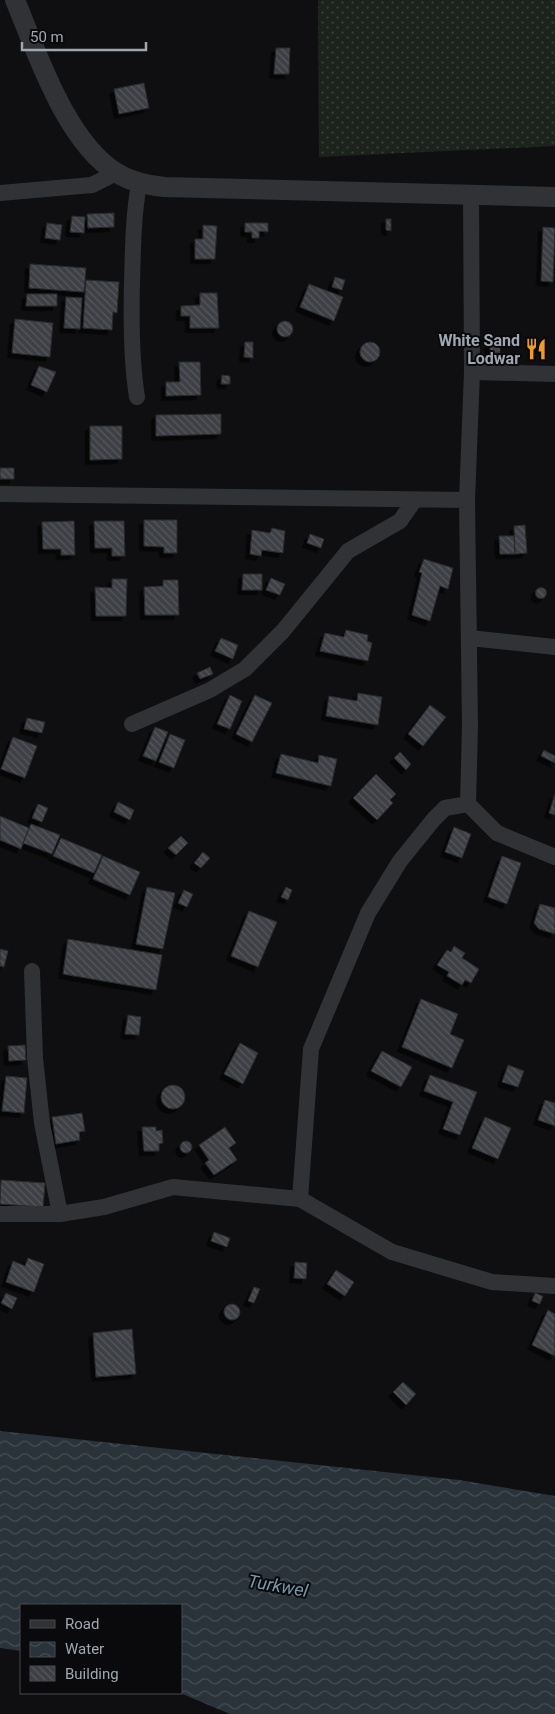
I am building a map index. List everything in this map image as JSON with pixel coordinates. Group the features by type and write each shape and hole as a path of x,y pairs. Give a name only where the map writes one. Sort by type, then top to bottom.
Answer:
{"street":[{"path":"16,0 41,65 76,131 95,156 116,173 139,184 164,187 555,197"},
{"path":"0,193 92,185 116,173"},
{"path":"137,397 131,359 131,328 133,214 139,184"},
{"path":"471,195 472,372 467,500 470,638 468,804 497,833 555,858"},
{"path":"472,372 555,374"},
{"path":"0,494 414,501 467,500"},
{"path":"132,724 210,690 245,669 283,631 348,551 400,521 414,501"},
{"path":"470,638 555,647"},
{"path":"300,1199 311,1049 368,913 400,861 444,808 468,804"},
{"path":"32,971 35,1058 42,1122 60,1214"},
{"path":"0,1214 60,1214 104,1208 173,1187 300,1199 392,1252 492,1282 555,1286"}],"shaded area":[{"path":"318,0 555,0 555,146 319,157"}],"water":[{"name":"Turkwel","path":"0,1431 459,1480 555,1496 555,1714 230,1714 182,1694 182,1604 20,1604 20,1651 0,1648"}],"building":[{"path":"276,48 290,48 289,74 274,74"},
{"path":"144,83 149,108 119,114 114,89"},
{"path":"114,213 114,227 88,228 87,214"},
{"path":"72,216 85,217 84,233 70,232"},
{"path":"386,219 391,219 391,231 386,230"},
{"path":"47,223 62,225 60,240 45,238"},
{"path":"245,223 268,223 268,232 259,231 259,238 252,238 252,232 245,232"},
{"path":"203,225 217,226 215,259 195,259 195,239 203,239"},
{"path":"543,227 555,228 553,282 541,281"},
{"path":"30,264 86,268 84,292 29,288"},
{"path":"335,277 345,280 342,290 332,287"},
{"path":"86,280 119,282 117,313 113,312 112,330 83,328"},
{"path":"309,284 343,297 334,321 300,307"},
{"path":"200,293 217,293 219,328 190,328 190,316 181,316 181,306 200,305"},
{"path":"27,294 57,294 57,306 26,306"},
{"path":"66,297 82,298 80,329 64,328"},
{"path":"15,319 53,323 50,357 12,353"},
{"path":"282,321 288,321 293,326 291,335 282,337 277,332 277,326"},
{"path":"490,341 500,341 500,353 490,353"},
{"path":"245,342 253,342 253,358 244,357"},
{"path":"370,342 377,345 380,352 377,359 370,362 363,359 360,352 363,345"},
{"path":"510,355 511,364 494,366 493,356"},
{"path":"179,362 200,362 201,395 166,396 166,382 180,382"},
{"path":"39,366 56,372 47,392 31,385"},
{"path":"222,375 230,376 230,384 221,384"},
{"path":"221,414 221,434 156,436 156,415"},
{"path":"90,426 122,426 122,459 90,460"},
{"path":"0,468 14,468 14,479 0,479"},
{"path":"144,520 177,520 177,553 164,553 164,547 144,546"},
{"path":"74,521 75,555 61,555 61,549 43,549 42,522"},
{"path":"94,521 124,521 125,556 112,556 112,548 95,548"},
{"path":"525,525 527,553 515,554 514,526"},
{"path":"272,528 285,531 283,553 262,550 261,556 250,554 252,530 270,533"},
{"path":"310,534 324,539 321,548 307,543"},
{"path":"499,536 514,536 515,554 500,554"},
{"path":"424,559 453,568 448,589 440,586 430,621 412,615 422,573 419,572"},
{"path":"243,574 262,574 262,590 242,590"},
{"path":"271,578 285,584 280,595 266,590"},
{"path":"112,579 127,579 126,616 96,616 95,587 112,588"},
{"path":"163,580 178,580 179,615 145,615 144,587 163,586"},
{"path":"539,588 543,588 546,593 545,597 539,598 536,595 536,591"},
{"path":"346,630 368,635 367,641 372,643 368,661 320,651 325,633 344,637"},
{"path":"221,638 238,645 233,659 215,651"},
{"path":"210,667 213,674 200,679 197,673"},
{"path":"358,693 382,697 378,725 326,716 329,696 357,701"},
{"path":"230,695 242,701 230,729 217,724"},
{"path":"255,695 272,703 252,742 236,734"},
{"path":"430,705 446,717 423,746 408,734"},
{"path":"27,718 45,722 42,733 24,729"},
{"path":"155,727 168,732 156,761 143,756"},
{"path":"170,734 185,740 174,768 159,762"},
{"path":"13,737 37,746 25,778 1,769"},
{"path":"544,750 555,756 555,763 541,756"},
{"path":"400,752 411,764 406,770 394,758"},
{"path":"281,754 318,763 319,755 337,759 331,786 276,773"},
{"path":"376,774 396,794 390,800 393,803 377,820 353,798"},
{"path":"555,794 555,815 549,813"},
{"path":"118,802 134,810 130,820 114,812"},
{"path":"38,804 48,808 42,822 32,818"},
{"path":"0,816 29,828 21,849 0,840"},
{"path":"31,824 60,835 52,854 23,843"},
{"path":"454,827 471,834 462,858 445,852"},
{"path":"181,836 188,843 176,855 168,848"},
{"path":"61,838 102,855 94,873 53,856"},
{"path":"203,852 210,858 201,868 194,863"},
{"path":"103,856 140,872 130,895 93,879"},
{"path":"502,856 521,863 507,904 488,897"},
{"path":"147,887 175,893 163,949 136,944"},
{"path":"286,887 292,890 288,900 281,897"},
{"path":"184,890 193,894 187,907 178,903"},
{"path":"540,904 555,908 555,934 539,929 534,923"},
{"path":"249,911 277,922 258,967 231,956"},
{"path":"68,939 162,955 156,990 63,974"},
{"path":"454,946 465,953 462,958 479,969 471,983 465,980 462,985 447,976 449,972 437,965 447,950 451,952"},
{"path":"0,949 8,951 4,967 0,966"},
{"path":"421,999 458,1014 450,1034 464,1040 452,1068 402,1047"},
{"path":"128,1015 141,1017 139,1035 125,1034"},
{"path":"240,1043 258,1053 243,1084 224,1074"},
{"path":"25,1045 26,1060 9,1061 8,1046"},
{"path":"382,1051 412,1067 401,1087 371,1071"},
{"path":"508,1065 524,1071 518,1087 502,1082"},
{"path":"430,1075 477,1092 460,1135 443,1129 453,1102 424,1091"},
{"path":"6,1076 27,1078 24,1113 2,1111"},
{"path":"173,1085 178,1086 184,1092 184,1102 178,1108 173,1109 168,1108 162,1102 161,1097 162,1092 168,1086"},
{"path":"545,1100 555,1103 555,1126 538,1120"},
{"path":"82,1113 85,1131 79,1132 80,1140 56,1144 52,1117"},
{"path":"485,1117 511,1128 498,1159 472,1148"},
{"path":"142,1127 156,1127 156,1131 162,1130 163,1143 159,1144 159,1151 144,1151"},
{"path":"225,1127 236,1143 229,1148 237,1160 214,1175 205,1163 209,1160 199,1145"},
{"path":"184,1141 188,1141 192,1147 188,1153 184,1153 180,1149 180,1145"},
{"path":"1,1180 45,1183 43,1207 0,1204"},
{"path":"214,1232 230,1238 227,1247 211,1241"},
{"path":"28,1258 44,1264 34,1292 6,1282 13,1261 25,1266"},
{"path":"295,1262 307,1263 306,1279 294,1278"},
{"path":"336,1270 354,1282 345,1296 327,1284"},
{"path":"254,1287 260,1289 254,1303 248,1301"},
{"path":"6,1293 17,1298 12,1309 1,1303"},
{"path":"535,1293 543,1296 540,1304 532,1301"},
{"path":"232,1304 240,1312 232,1320 224,1312"},
{"path":"548,1310 555,1314 555,1356 532,1345"},
{"path":"132,1329 136,1374 96,1377 93,1333"},
{"path":"403,1382 416,1394 406,1405 393,1392"}],"place":[{"name":"White Sand Lodwar","path":"536,349"}]}
